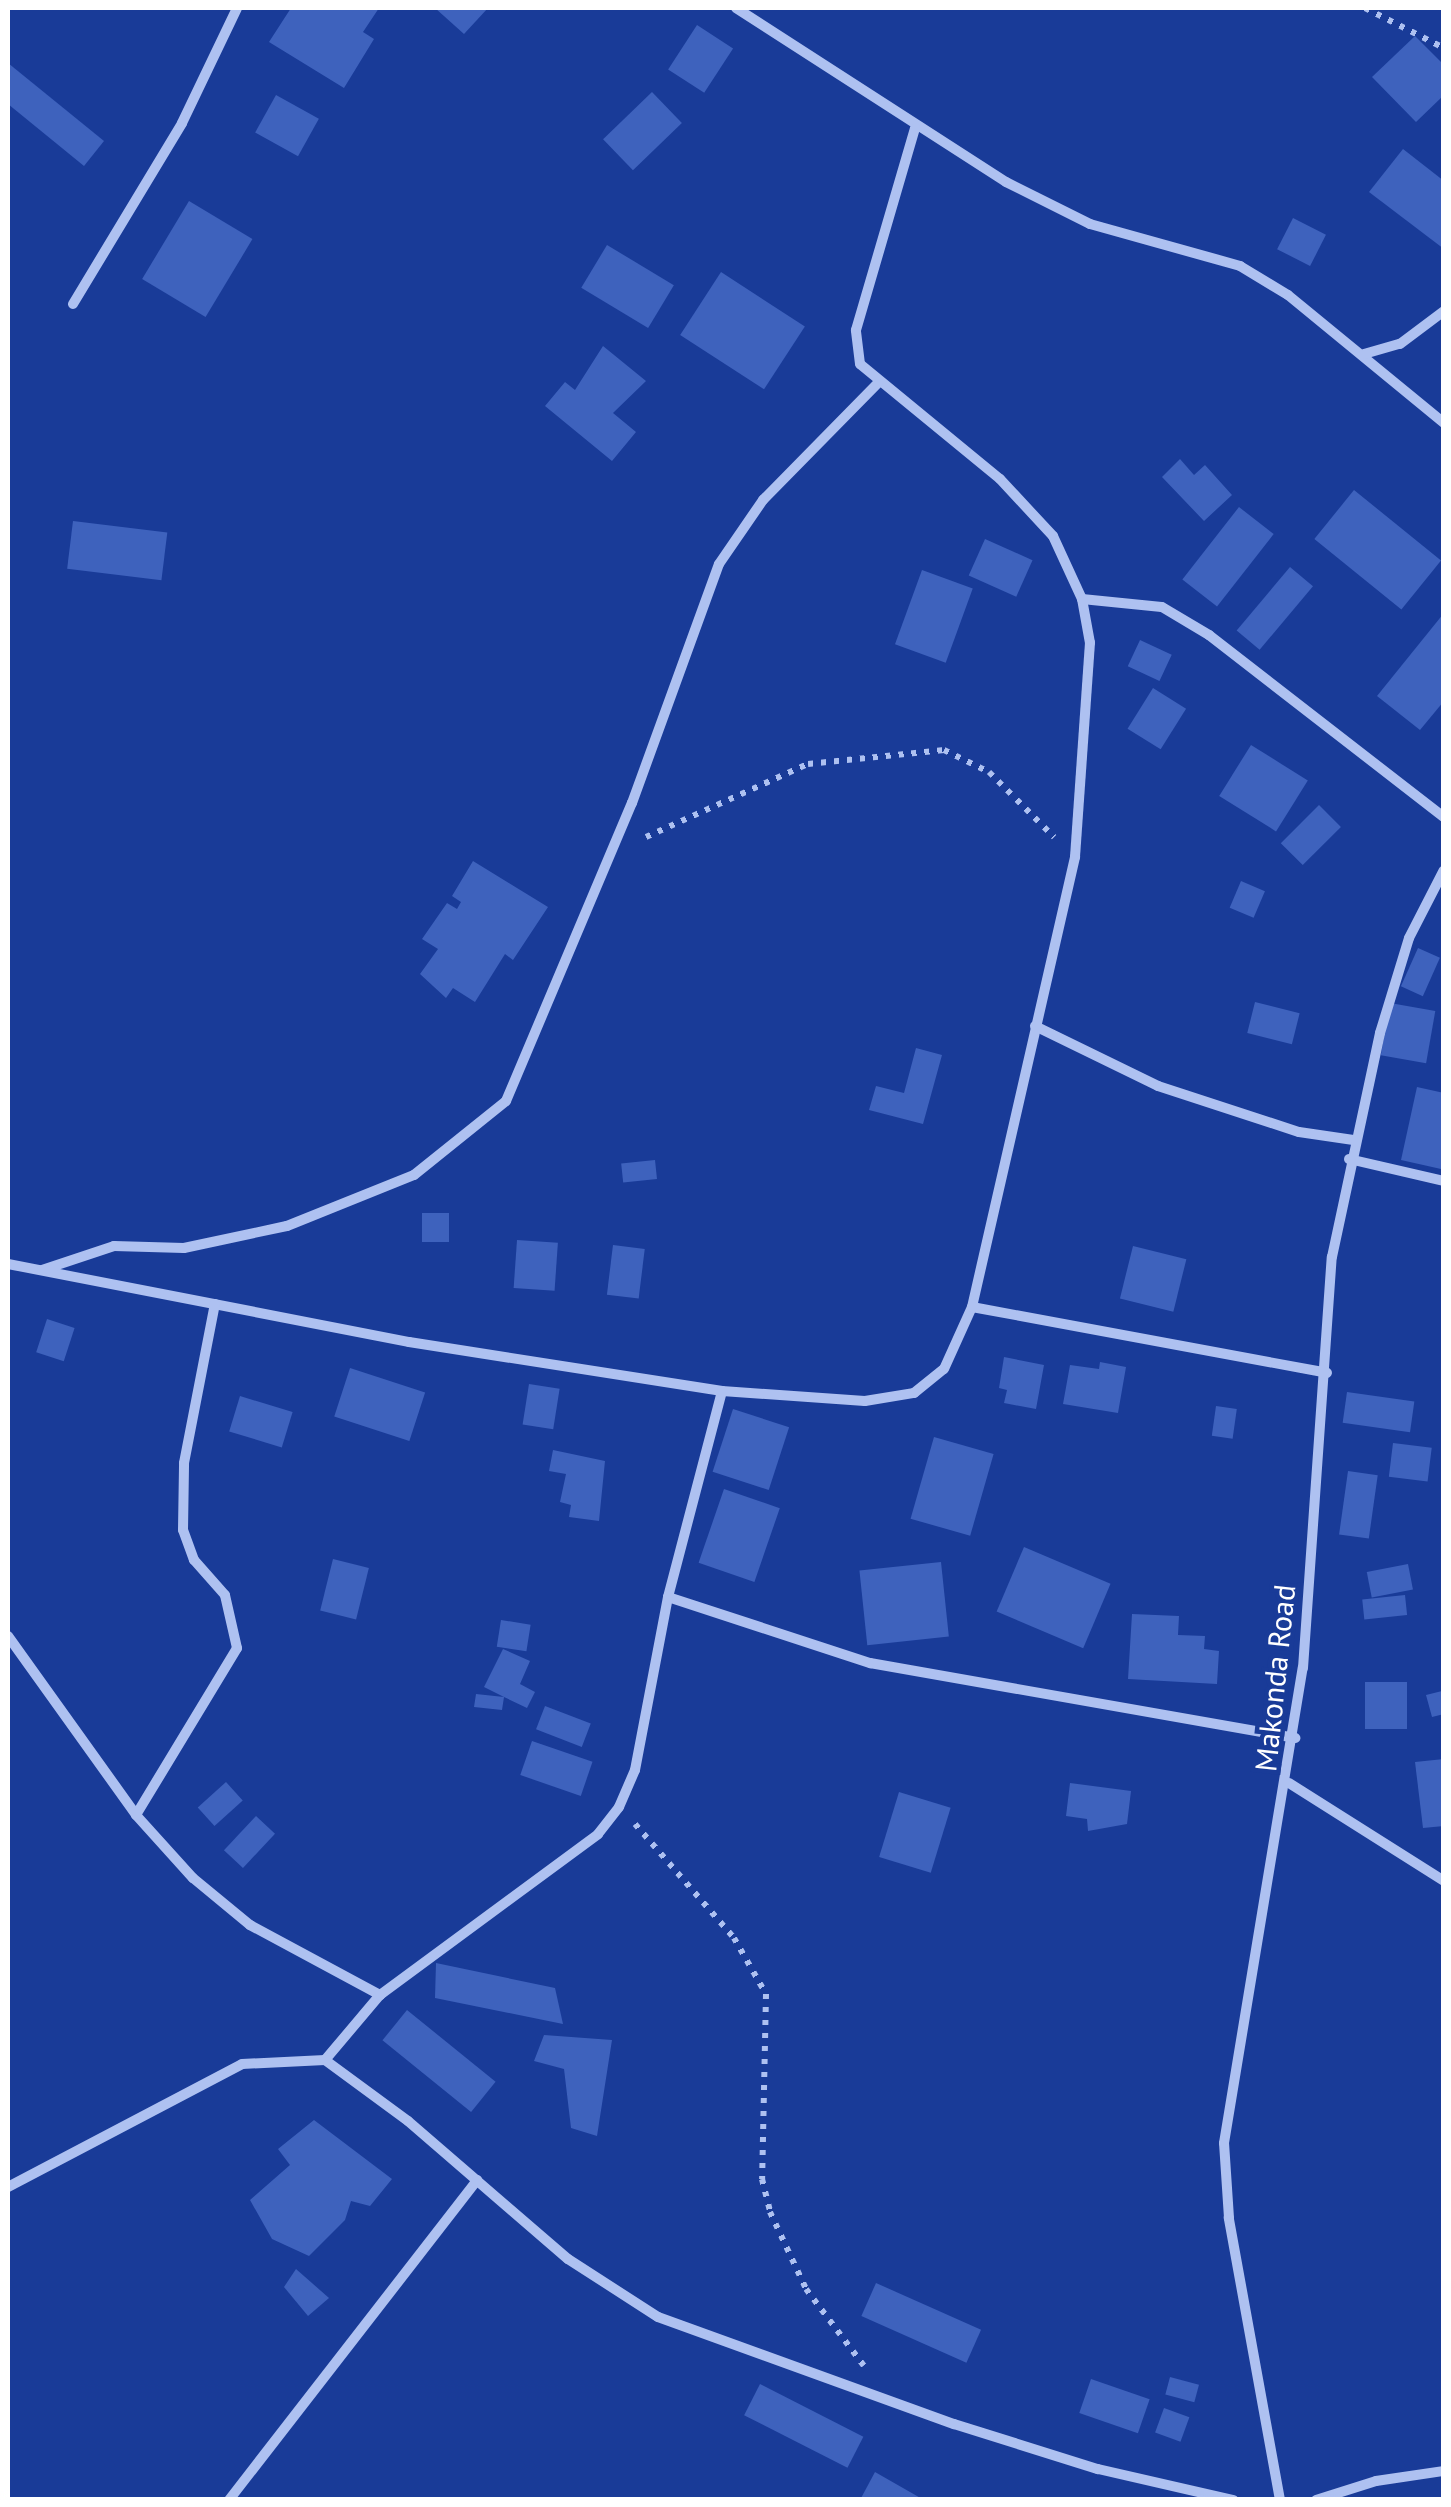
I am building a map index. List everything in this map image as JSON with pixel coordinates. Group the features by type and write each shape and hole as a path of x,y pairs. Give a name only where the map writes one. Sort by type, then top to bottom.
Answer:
{"street":[{"path":"73,304 182,122 237,8"},
{"path":"736,8 915,128 1090,224 1240,266 1364,354 1444,423"},
{"path":"8,1264 215,1304 722,1391 866,1401 914,1392 944,1369 972,1308 1074,857 1088,700 1082,599 1053,536 1000,480 876,384 860,364 856,330 915,128"},
{"path":"1364,354 1400,344 1444,311"},
{"path":"41,1270 114,1246 184,1248 256,1237 414,1175 466,1138 506,1102 609,856 718,564 763,500 876,384"},
{"path":"1082,599 1162,608 1209,635 1444,817"},
{"name":"Makonda Road","path":"1280,2500 1229,2218 1224,2143 1295,1738 1327,1373 1332,1257 1353,1140 1408,938 1444,870"},
{"path":"1035,1026 1158,1086 1262,1122 1353,1140"},
{"path":"1349,1160 1444,1181"},
{"path":"136,1815 237,1648 225,1595 194,1560 183,1530 184,1463 215,1304"},
{"path":"972,1308 1327,1373"},
{"path":"324,2060 380,1995 598,1834 620,1807 635,1770 668,1597 722,1391"},
{"path":"668,1597 870,1663 1295,1738"},
{"path":"8,1636 136,1815 193,1878 250,1925 380,1995"},
{"path":"1289,1782 1444,1881"},
{"path":"8,2187 242,2064 324,2060 477,2180 568,2259 658,2316 1098,2469 1233,2500"},
{"path":"229,2500 477,2180"},
{"path":"1316,2500 1376,2480 1444,2471"}],"path":[{"path":"1366,8 1444,48"},
{"path":"609,856 808,764 944,750 988,772 1074,857"},
{"path":"620,1807 734,1938 760,1981 770,2005 762,2180 778,2238 806,2289 886,2396"}],"building":[{"path":"291,8 379,8 363,32 374,39 344,88 269,42"},
{"path":"435,8 488,8 464,34"},
{"path":"697,25 733,48 704,93 668,69"},
{"path":"1415,36 1444,65 1444,95 1416,122 1372,77"},
{"path":"8,63 104,141 84,166 8,104"},
{"path":"652,92 682,123 633,170 603,139"},
{"path":"276,95 319,119 298,156 255,133"},
{"path":"1403,149 1444,181 1444,249 1369,192"},
{"path":"189,201 252,239 206,317 142,279"},
{"path":"1293,218 1326,235 1310,266 1277,249"},
{"path":"607,245 674,285 648,328 581,288"},
{"path":"721,272 805,326 764,389 680,335"},
{"path":"603,346 646,381 613,413 636,432 612,461 545,406 565,382 575,390"},
{"path":"1180,459 1194,475 1205,465 1232,495 1204,521 1162,477"},
{"path":"1354,490 1441,560 1401,609 1314,539"},
{"path":"1239,507 1274,534 1217,607 1182,579"},
{"path":"73,521 167,533 161,580 67,569"},
{"path":"985,539 1033,560 1016,597 969,576"},
{"path":"1290,567 1313,586 1260,650 1237,631"},
{"path":"922,570 973,588 946,663 895,644"},
{"path":"1444,613 1444,701 1420,730 1377,696"},
{"path":"1140,640 1172,655 1159,681 1128,666"},
{"path":"1153,688 1186,709 1161,749 1128,729"},
{"path":"1251,745 1308,781 1276,831 1219,796"},
{"path":"1319,805 1341,827 1303,865 1281,843"},
{"path":"473,861 548,907 513,960 505,954 475,1002 453,988 446,998 420,974 438,949 422,939 447,903 457,909 461,902 452,896"},
{"path":"1241,881 1265,891 1254,918 1230,908"},
{"path":"1418,948 1440,958 1423,996 1401,986"},
{"path":"1255,1002 1300,1013 1292,1044 1247,1033"},
{"path":"1390,1003 1435,1011 1426,1063 1381,1055"},
{"path":"916,1048 942,1055 923,1124 869,1110 876,1086 904,1093"},
{"path":"1417,1087 1444,1093 1441,1169 1401,1160"},
{"path":"655,1160 657,1179 623,1182 621,1164"},
{"path":"422,1213 449,1213 449,1242 422,1242"},
{"path":"517,1240 558,1243 555,1291 514,1288"},
{"path":"613,1245 645,1249 639,1299 607,1295"},
{"path":"1133,1246 1186,1259 1173,1312 1120,1298"},
{"path":"47,1319 75,1328 64,1361 36,1352"},
{"path":"1004,1357 1044,1365 1036,1409 1004,1403 1007,1390 999,1388"},
{"path":"1100,1362 1126,1367 1118,1413 1063,1404 1070,1365 1099,1369"},
{"path":"350,1368 425,1392 409,1441 334,1417"},
{"path":"529,1384 560,1389 553,1429 523,1424"},
{"path":"1347,1392 1414,1401 1410,1432 1343,1423"},
{"path":"240,1396 293,1412 282,1447 229,1431"},
{"path":"1216,1406 1237,1409 1233,1439 1212,1436"},
{"path":"733,1409 789,1427 769,1490 713,1472"},
{"path":"934,1437 994,1454 970,1536 911,1519"},
{"path":"1393,1443 1432,1448 1428,1481 1389,1477"},
{"path":"553,1450 605,1461 599,1521 569,1517 571,1505 560,1502 566,1474 549,1471"},
{"path":"1348,1471 1378,1475 1369,1539 1339,1534"},
{"path":"724,1489 780,1508 754,1582 699,1563"},
{"path":"1024,1547 1111,1584 1083,1648 997,1611"},
{"path":"333,1559 369,1568 356,1619 320,1610"},
{"path":"941,1562 949,1637 867,1645 859,1571"},
{"path":"1408,1564 1413,1590 1372,1598 1367,1572"},
{"path":"1405,1595 1407,1615 1364,1619 1362,1599"},
{"path":"1132,1614 1179,1616 1178,1635 1205,1636 1204,1649 1219,1651 1217,1684 1128,1679"},
{"path":"501,1620 531,1625 526,1651 497,1647"},
{"path":"503,1649 530,1661 520,1684 535,1692 527,1708 484,1687"},
{"path":"1365,1682 1407,1682 1407,1729 1365,1729"},
{"path":"1442,1691 1444,1714 1432,1717 1426,1695"},
{"path":"476,1694 504,1697 502,1710 474,1707"},
{"path":"545,1706 591,1724 582,1747 536,1729"},
{"path":"532,1741 593,1762 581,1796 520,1775"},
{"path":"1444,1759 1444,1826 1423,1828 1415,1762"},
{"path":"226,1782 243,1801 214,1826 198,1807"},
{"path":"1070,1783 1131,1791 1127,1824 1088,1831 1087,1819 1066,1816"},
{"path":"899,1792 951,1808 931,1873 879,1857"},
{"path":"256,1816 275,1834 243,1868 224,1850"},
{"path":"436,1963 555,1988 563,2024 435,1998"},
{"path":"407,2010 496,2082 471,2112 382,2040"},
{"path":"544,2035 612,2040 597,2136 571,2128 564,2069 534,2061"},
{"path":"314,2120 392,2179 370,2206 351,2201 345,2220 309,2256 272,2239 250,2200 290,2165 278,2149"},
{"path":"296,2269 329,2298 308,2316 284,2287"},
{"path":"876,2283 981,2330 966,2363 861,2316"},
{"path":"1170,2377 1199,2385 1194,2402 1165,2394"},
{"path":"1091,2379 1150,2399 1138,2433 1079,2413"},
{"path":"760,2384 863,2437 847,2468 744,2415"},
{"path":"1164,2408 1189,2417 1180,2442 1155,2432"},
{"path":"875,2472 924,2500 860,2500"}]}
